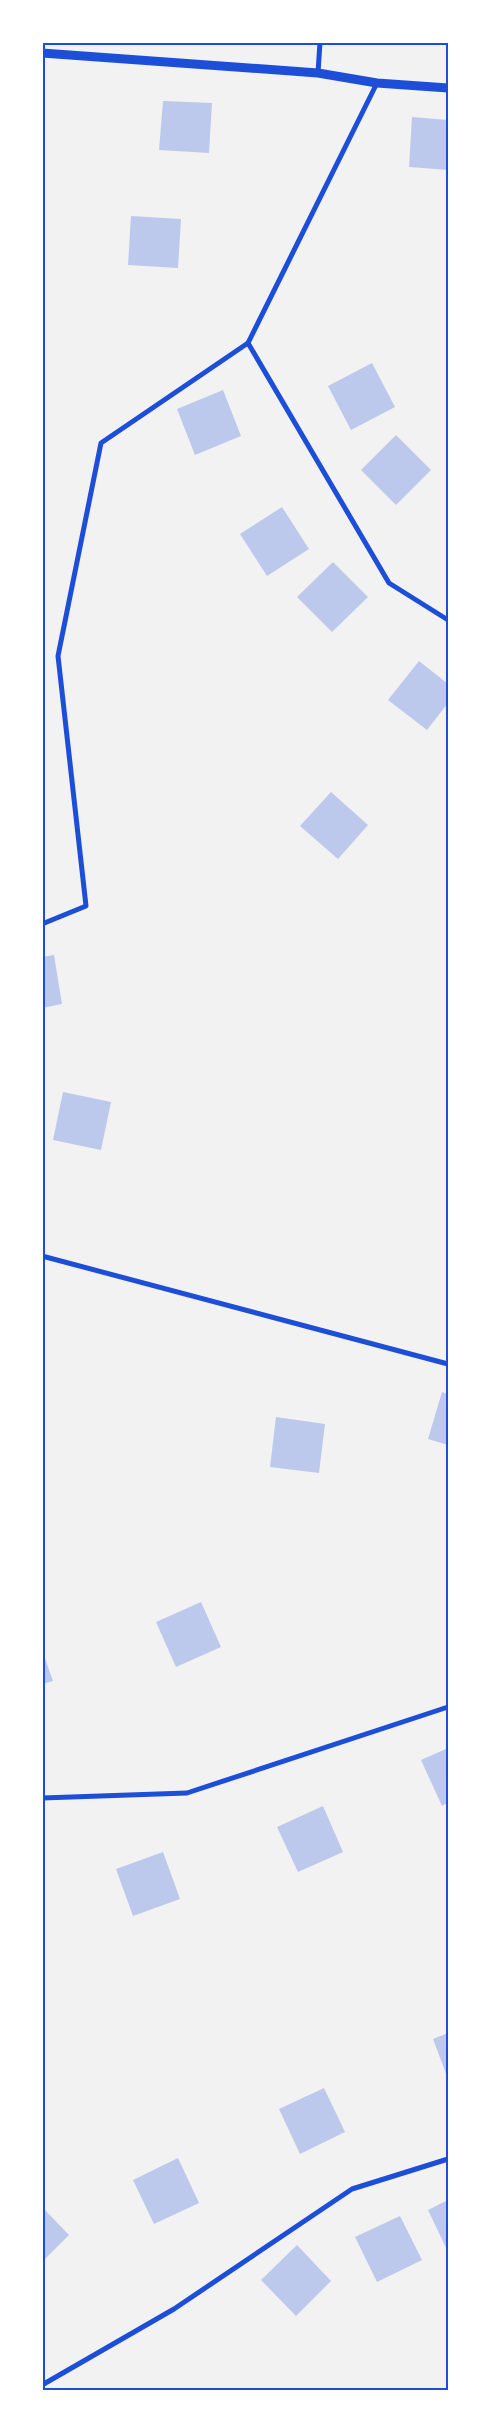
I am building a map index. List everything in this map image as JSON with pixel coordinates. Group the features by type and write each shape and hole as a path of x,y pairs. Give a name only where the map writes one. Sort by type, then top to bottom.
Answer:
{"street":[{"path":"318,73 320,42"},
{"path":"42,53 318,73 377,83 448,88"},
{"path":"42,924 86,906 58,656 101,443 248,343 377,83"},
{"path":"248,343 389,583 448,620"},
{"path":"42,1256 448,1364"},
{"path":"42,1798 187,1793 448,1707"},
{"path":"42,2384 174,2309 352,2188 448,2159"}],"building":[{"path":"163,101 212,103 209,153 159,150"},
{"path":"412,117 448,120 448,170 409,167"},
{"path":"131,216 181,219 178,268 128,265"},
{"path":"372,363 395,407 351,430 328,386"},
{"path":"223,390 241,436 195,455 177,409"},
{"path":"396,435 431,470 396,505 361,470"},
{"path":"282,507 309,549 267,576 240,534"},
{"path":"333,562 368,597 332,632 297,597"},
{"path":"419,661 448,684 448,703 427,730 388,700"},
{"path":"331,792 368,825 338,859 300,826"},
{"path":"54,955 62,1004 42,1008 42,957"},
{"path":"63,1092 111,1102 101,1150 53,1140"},
{"path":"442,1392 448,1394 448,1445 428,1439"},
{"path":"276,1417 325,1424 319,1473 270,1467"},
{"path":"201,1602 221,1647 176,1667 156,1622"},
{"path":"42,1650 53,1681 42,1684"},
{"path":"448,1748 448,1802 442,1806 421,1760"},
{"path":"323,1806 343,1852 298,1872 277,1827"},
{"path":"163,1852 180,1899 133,1916 116,1869"},
{"path":"448,2033 448,2079 433,2039"},
{"path":"324,2088 345,2132 300,2154 279,2109"},
{"path":"178,2158 199,2203 154,2224 133,2180"},
{"path":"448,2200 448,2252 428,2210"},
{"path":"42,2207 69,2235 42,2262"},
{"path":"400,2216 422,2260 377,2282 355,2237"},
{"path":"297,2245 331,2281 296,2316 261,2280"}]}
